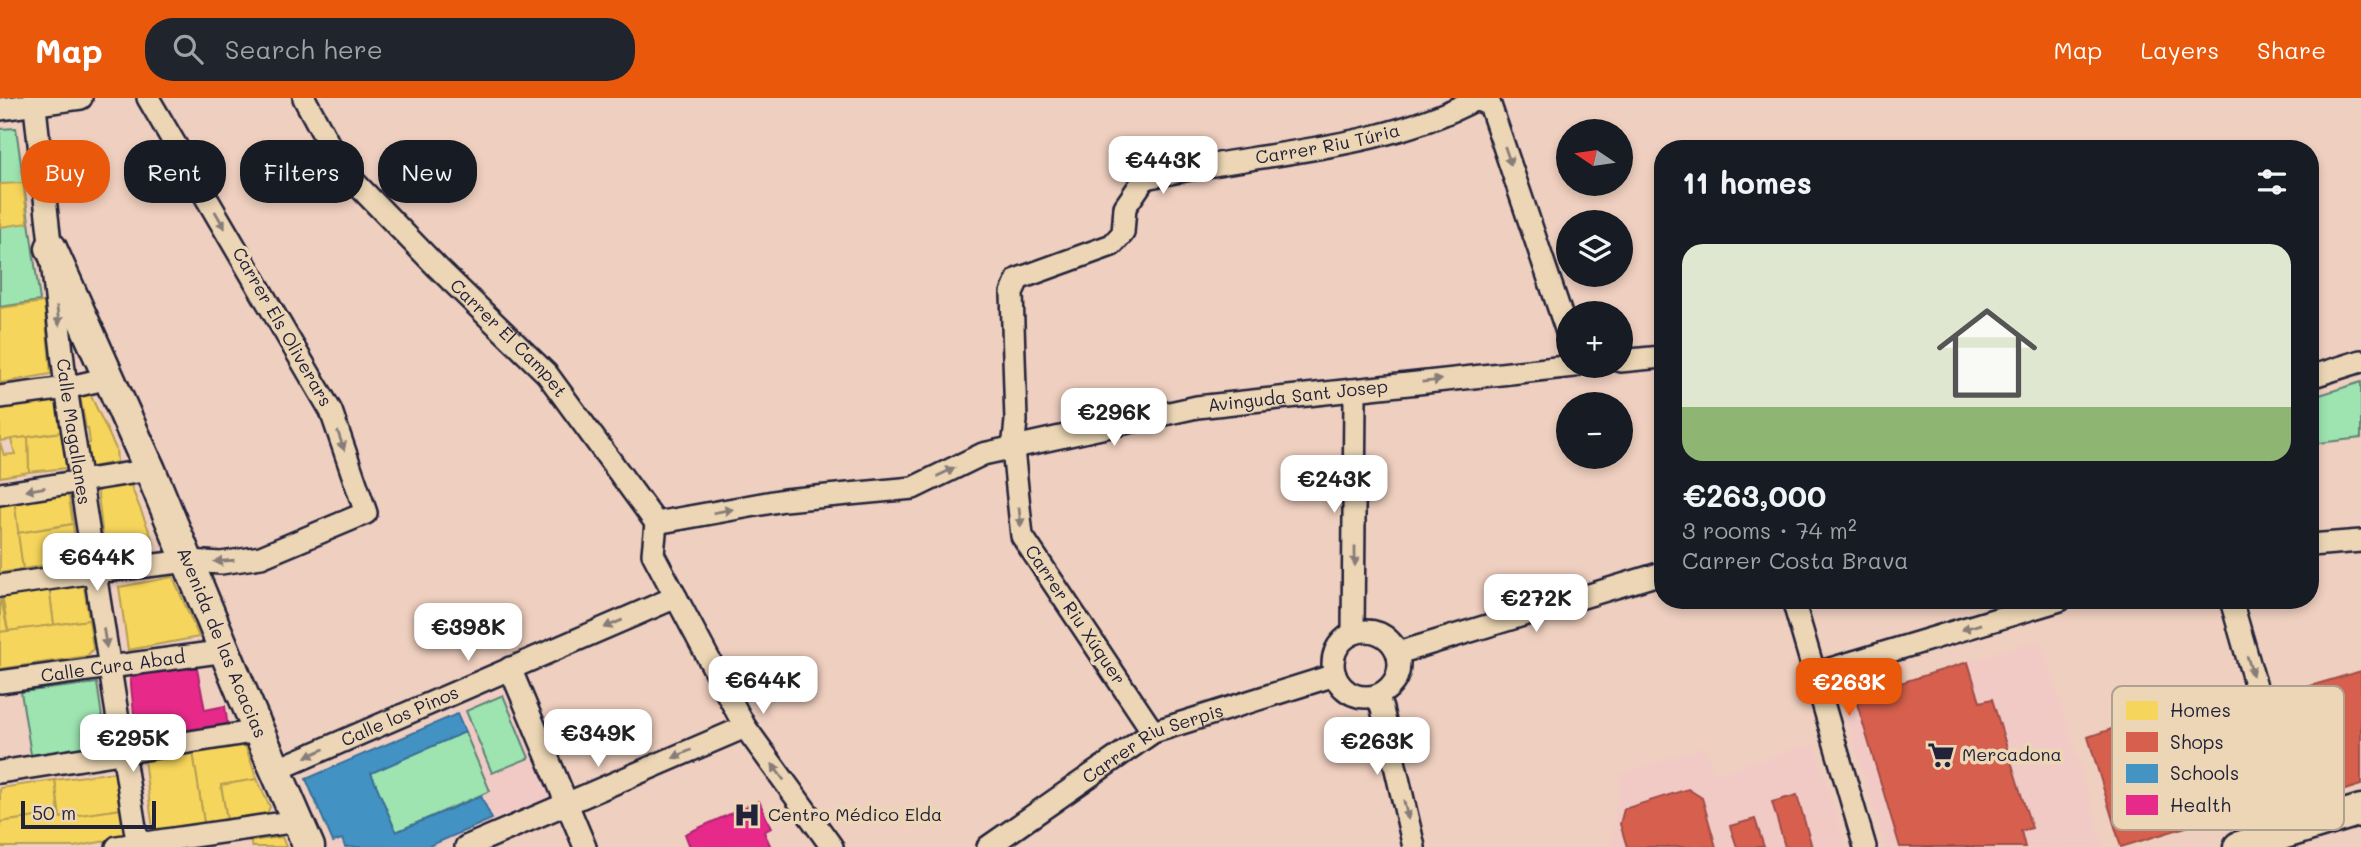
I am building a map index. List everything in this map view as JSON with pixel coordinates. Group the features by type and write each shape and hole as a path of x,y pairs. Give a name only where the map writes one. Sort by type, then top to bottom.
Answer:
{"street":[{"path":"0,109 34,101 81,98"},
{"name":"Carrer Els Oliverars","path":"148,98 331,411 366,513 261,557 221,563 190,561"},
{"name":"Carrer El Campet","path":"304,98 342,169 438,268 547,374 656,523"},
{"path":"1476,99 1490,105 1556,301"},
{"name":"Carrer Riu Túria","path":"1013,449 1016,393 1012,293 1018,279 1112,245 1123,233 1125,207 1145,178 1220,163 1351,143 1448,114 1476,99"},
{"name":"Calle Magallanes","path":"34,101 66,388 124,754 131,846"},
{"name":"Avenida de las Acacias","path":"51,248 190,561 303,834"},
{"path":"1633,361 1654,362"},
{"path":"2319,374 2361,361"},
{"name":"Avinguda Sant Josep","path":"656,523 784,500 913,488 984,454 1197,407 1556,368"},
{"path":"0,397 66,388 110,378"},
{"path":"1351,390 1355,398 1353,634"},
{"name":"Carrer Riu Xúquer","path":"1013,449 1022,536 1153,732"},
{"path":"0,494 150,470"},
{"path":"656,523 653,554 745,727 832,847"},
{"path":"2319,544 2361,541"},
{"path":"0,586 190,561"},
{"path":"1398,653 1654,575"},
{"name":"Calle los Pinos","path":"276,770 676,597"},
{"path":"1796,609 1865,847"},
{"path":"1814,674 2030,609"},
{"path":"2234,609 2257,686"},
{"path":"1364,631 1385,636 1398,653 1398,674 1394,684 1377,696 1356,696 1347,692 1335,675 1334,655 1345,639 1353,634 1364,631"},
{"name":"Calle Cura Abad","path":"0,682 226,651"},
{"path":"510,668 585,847"},
{"name":"Carrer Riu Serpis","path":"988,847 1153,732 1335,675"},
{"path":"1377,696 1414,847"},
{"path":"467,847 745,727"},
{"path":"0,772 259,731"},
{"path":"2344,818 2361,810"},
{"path":"2302,838 2319,830"},
{"path":"2239,847 2361,830"},
{"path":"131,846 303,834"}],"shaded area":[{"path":"2041,639 2104,847 1886,847 1841,701"},
{"path":"508,688 553,798 436,847 334,847 306,779"},
{"path":"1814,743 1846,847 1610,847 1621,774 1704,746 1715,774"}],"green space":[{"path":"16,128 21,164 21,203 26,203 40,301 0,307 0,129"},
{"path":"2361,382 2361,438 2319,443 2319,395"},
{"path":"97,683 107,751 32,761 21,692"},
{"path":"503,695 529,758 492,773 466,711"},
{"path":"465,732 490,791 396,832 371,773"}],"building: Homes":[{"path":"21,183 21,203 26,203 28,223 0,227 0,184"},
{"path":"44,302 51,374 0,383 0,308"},
{"path":"90,394 116,449 117,462 90,467 88,428 80,396"},
{"path":"57,396 62,432 0,441 0,405"},
{"path":"62,432 67,468 29,472 28,437"},
{"path":"28,437 29,472 0,477 0,443 4,455 15,454 11,439"},
{"path":"129,481 154,543 150,551 105,555 97,486"},
{"path":"68,491 73,524 18,533 14,499"},
{"path":"14,499 23,569 0,573 0,501"},
{"path":"73,524 77,560 23,569 18,533"},
{"path":"173,577 199,637 128,650 119,587"},
{"path":"83,581 89,620 54,625 49,587"},
{"path":"49,587 54,625 8,631 2,595"},
{"path":"0,595 8,631 0,632"},
{"path":"89,620 93,649 87,656 0,669 0,632"},
{"path":"245,745 257,779 221,785 227,819 204,823 193,752"},
{"path":"193,752 204,823 153,830 144,759"},
{"path":"115,772 122,809 60,818 55,780"},
{"path":"257,779 270,807 267,813 227,819 221,785"},
{"path":"55,780 59,814 0,822 0,788"},
{"path":"122,809 127,837 74,847 0,847 0,822 59,814 60,818"},
{"path":"282,837 286,847 252,847 250,841"}],"building: Shops":[{"name":"Mercadona","path":"1968,662 1980,702 1992,699 2032,828 2021,831 2025,847 1900,847 1855,697"},
{"path":"2361,671 2361,785 2344,790 2344,686 2310,686"},
{"path":"2112,729 2112,817 2088,737"},
{"path":"1688,789 1702,798 1716,847 1627,847 1620,824 1624,809"},
{"path":"1797,795 1812,847 1785,847 1772,802"},
{"path":"1755,819 1764,847 1737,847 1730,826"},
{"path":"2116,830 2176,830 2121,847"}],"building: Schools":[{"path":"457,714 465,732 371,773 396,832 481,796 492,819 427,847 345,847 342,839 333,842 306,779"}],"building: Health":[{"path":"196,664 205,710 225,706 228,728 137,742 130,676"},
{"name":"Centro Médico Elda","path":"759,801 771,828 764,832 770,845 690,847 685,834"}],"place":[{"name":"Mercadona","path":"1941,755"},
{"name":"Centro Médico Elda","path":"747,815"}]}
